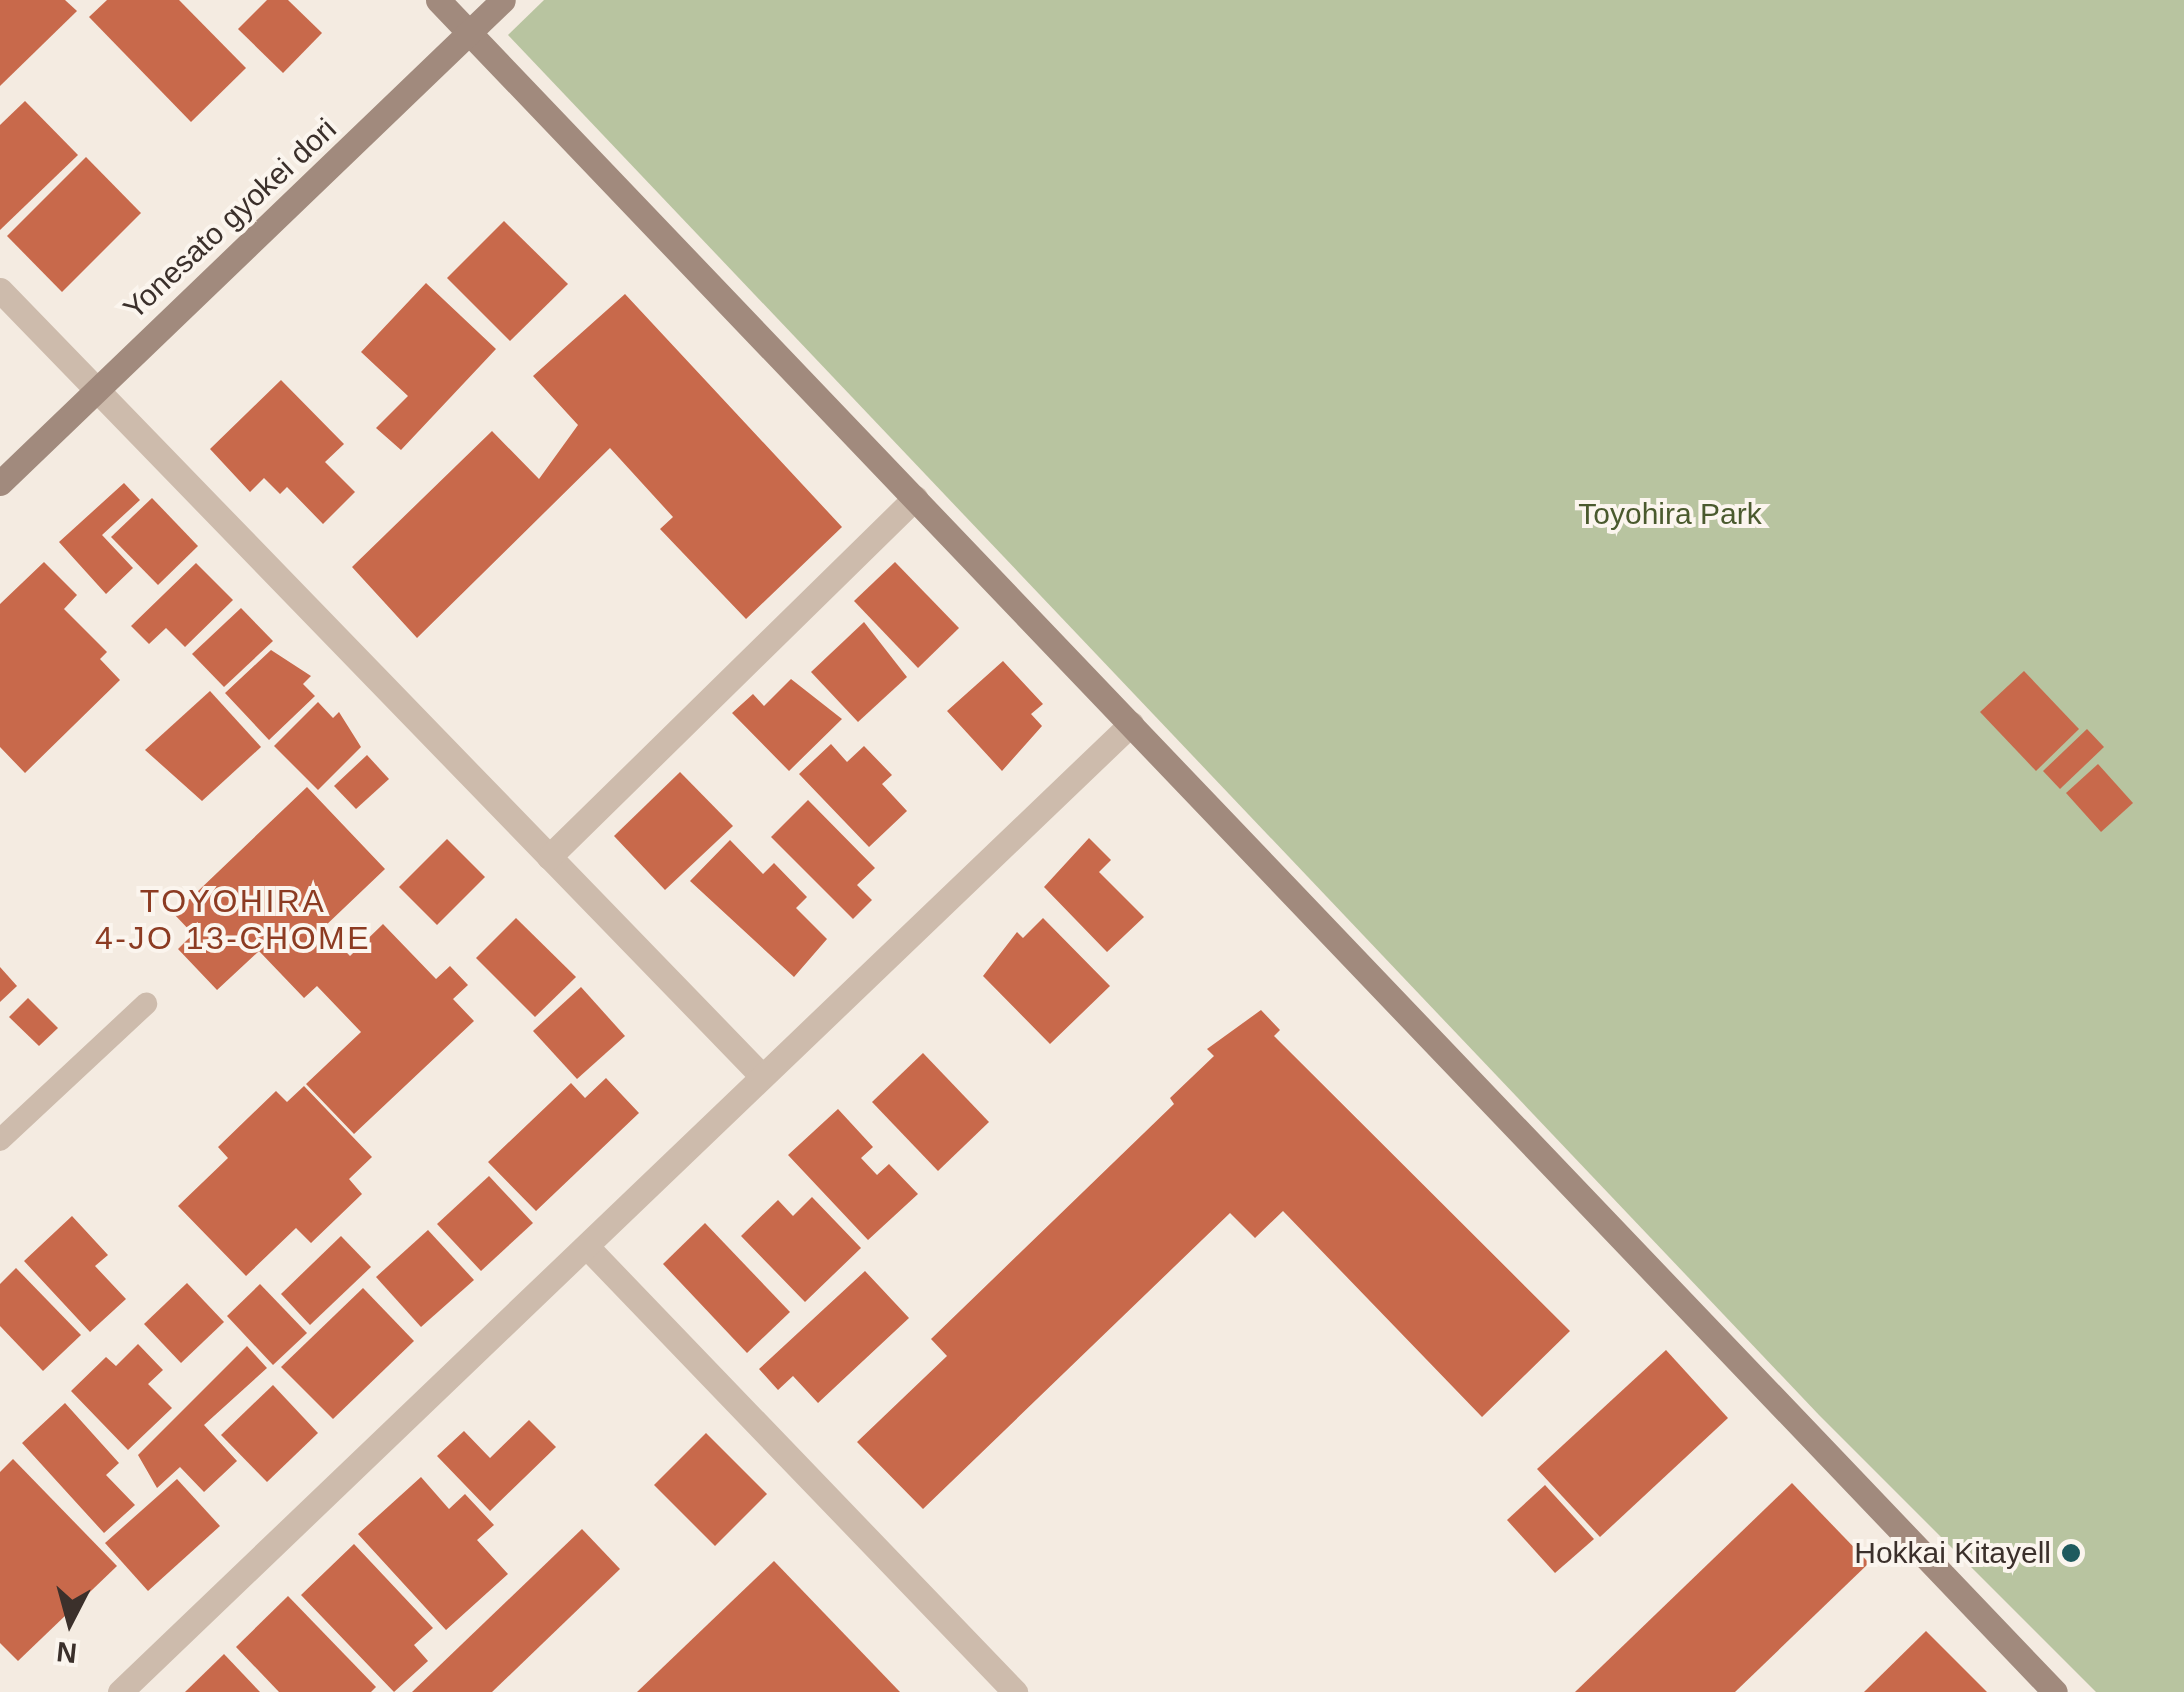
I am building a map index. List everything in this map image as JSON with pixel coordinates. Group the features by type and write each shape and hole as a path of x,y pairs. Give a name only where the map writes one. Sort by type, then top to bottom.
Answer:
{"street":[{"path":"438,0 2055,1692"},
{"name":"Yonesato gyokei dori","path":"0,482 503,0"},
{"path":"0,290 762,1076"},
{"path":"549,856 915,498"},
{"path":"120,1692 588,1249 762,1076 1131,724"},
{"path":"588,1249 1015,1692"}],"lane":[{"path":"0,1140 146,1004"}],"green space":[{"name":"Toyohira Park","path":"544,0 2184,0 2184,1692 2096,1692 1819,1415 508,35"}],"building":[{"path":"0,0 65,0 77,11 0,86"},
{"path":"107,0 179,0 246,68 191,122 89,17"},
{"path":"267,0 288,0 322,33 283,73 238,29"},
{"path":"25,101 78,155 0,230 0,125"},
{"path":"86,157 141,213 62,292 7,236"},
{"path":"504,221 568,284 510,341 447,278"},
{"path":"426,283 496,349 401,450 376,428 408,396 361,352"},
{"path":"625,294 842,527 746,619 660,529 673,517 610,448 417,638 352,567 492,431 539,479 578,425 533,376"},
{"path":"281,380 344,444 325,462 355,492 323,524 287,487 280,494 264,478 250,492 210,449"},
{"path":"124,483 140,500 102,535 133,568 106,594 59,542"},
{"path":"152,498 198,546 158,585 111,537"},
{"path":"44,562 77,595 64,609 107,652 100,659 120,680 25,773 0,747 0,604"},
{"path":"895,562 959,628 918,668 854,601"},
{"path":"196,563 233,600 185,647 166,628 149,644 131,626"},
{"path":"241,608 273,641 224,687 192,654"},
{"path":"864,622 907,677 858,722 811,672"},
{"path":"271,650 311,676 303,684 315,696 269,740 225,693"},
{"path":"1003,661 1043,704 1031,714 1042,726 1002,771 947,711"},
{"path":"2024,671 2079,729 2036,771 1980,712"},
{"path":"791,679 842,719 789,771 732,713 753,694 764,706"},
{"path":"210,691 261,747 202,801 145,750"},
{"path":"318,702 333,718 339,712 361,747 318,790 274,746"},
{"path":"2087,729 2104,747 2060,789 2043,771"},
{"path":"831,744 847,762 864,746 892,775 882,784 907,811 869,847 799,774"},
{"path":"367,755 389,779 356,809 334,786"},
{"path":"2098,764 2133,803 2101,832 2066,793"},
{"path":"680,772 733,826 665,890 614,836"},
{"path":"307,787 385,869 323,928 350,956 383,924 436,979 450,966 468,985 453,999 474,1021 354,1134 306,1084 361,1032 317,986 304,998 259,951 217,990 178,949 193,934 174,914"},
{"path":"808,800 875,868 857,885 872,900 853,919 771,837"},
{"path":"1089,838 1111,860 1099,872 1144,917 1107,952 1044,887"},
{"path":"447,839 485,877 437,925 399,887"},
{"path":"730,840 763,874 774,863 807,897 796,908 827,939 794,977 690,881"},
{"path":"516,918 576,977 535,1017 476,958"},
{"path":"1043,918 1110,986 1050,1044 983,976 1017,932 1023,938"},
{"path":"0,967 17,986 0,1002"},
{"path":"581,987 625,1036 577,1079 533,1031"},
{"path":"28,998 58,1028 39,1046 9,1017"},
{"path":"1261,1010 1280,1030 1274,1036 1570,1331 1482,1417 1283,1211 1255,1238 1230,1213 923,1509 857,1442 947,1356 931,1339 1174,1104 1170,1098 1214,1056 1207,1049"},
{"path":"923,1053 989,1122 938,1171 872,1102"},
{"path":"606,1078 639,1113 536,1211 488,1162 571,1083 585,1098"},
{"path":"304,1086 372,1157 349,1179 362,1194 311,1243 296,1228 246,1276 178,1206 228,1158 218,1147 276,1091 287,1102"},
{"path":"838,1109 873,1147 861,1158 877,1175 889,1164 918,1194 868,1240 788,1155"},
{"path":"489,1176 533,1223 481,1271 437,1224"},
{"path":"812,1197 861,1248 805,1302 741,1236 778,1200 793,1216"},
{"path":"72,1216 108,1255 95,1266 126,1299 90,1332 24,1261"},
{"path":"705,1223 790,1312 747,1353 663,1264"},
{"path":"428,1230 474,1280 421,1327 376,1277"},
{"path":"341,1236 371,1267 310,1325 281,1294"},
{"path":"16,1268 81,1335 43,1371 0,1326 0,1284"},
{"path":"865,1271 909,1318 818,1403 793,1376 778,1390 759,1369"},
{"path":"187,1283 224,1322 181,1363 144,1324"},
{"path":"260,1284 307,1333 273,1365 227,1316"},
{"path":"363,1288 414,1341 333,1419 281,1367"},
{"path":"138,1344 163,1370 148,1384 172,1408 128,1450 71,1391 106,1357 116,1366"},
{"path":"247,1346 267,1368 204,1425 237,1461 204,1492 180,1467 157,1488 138,1455"},
{"path":"1666,1350 1728,1418 1600,1537 1537,1469"},
{"path":"273,1385 318,1433 267,1482 221,1435"},
{"path":"65,1403 119,1463 106,1475 135,1505 104,1533 22,1443"},
{"path":"529,1420 556,1447 490,1511 437,1456 464,1431 490,1458"},
{"path":"706,1433 767,1494 715,1546 654,1485"},
{"path":"13,1459 117,1566 18,1661 0,1643 0,1472"},
{"path":"421,1477 449,1509 465,1494 494,1525 477,1540 508,1574 446,1630 358,1534"},
{"path":"177,1479 220,1526 148,1591 105,1543"},
{"path":"1792,1483 1869,1563 1735,1692 1575,1692"},
{"path":"1545,1485 1594,1539 1555,1573 1507,1520"},
{"path":"582,1529 620,1569 492,1692 412,1692"},
{"path":"354,1544 433,1628 414,1645 428,1661 394,1692 301,1595"},
{"path":"774,1561 900,1692 637,1692"},
{"path":"288,1596 376,1687 371,1692 279,1692 236,1647"},
{"path":"1926,1631 1987,1692 1864,1692"},
{"path":"224,1654 260,1692 185,1692"}],"place":[{"name":"Hokkai Kitayell","path":"2071,1553"}],"district":[{"name":"TOYOHIRA 4-JO 13-CHOME","path":"233,920"}]}
